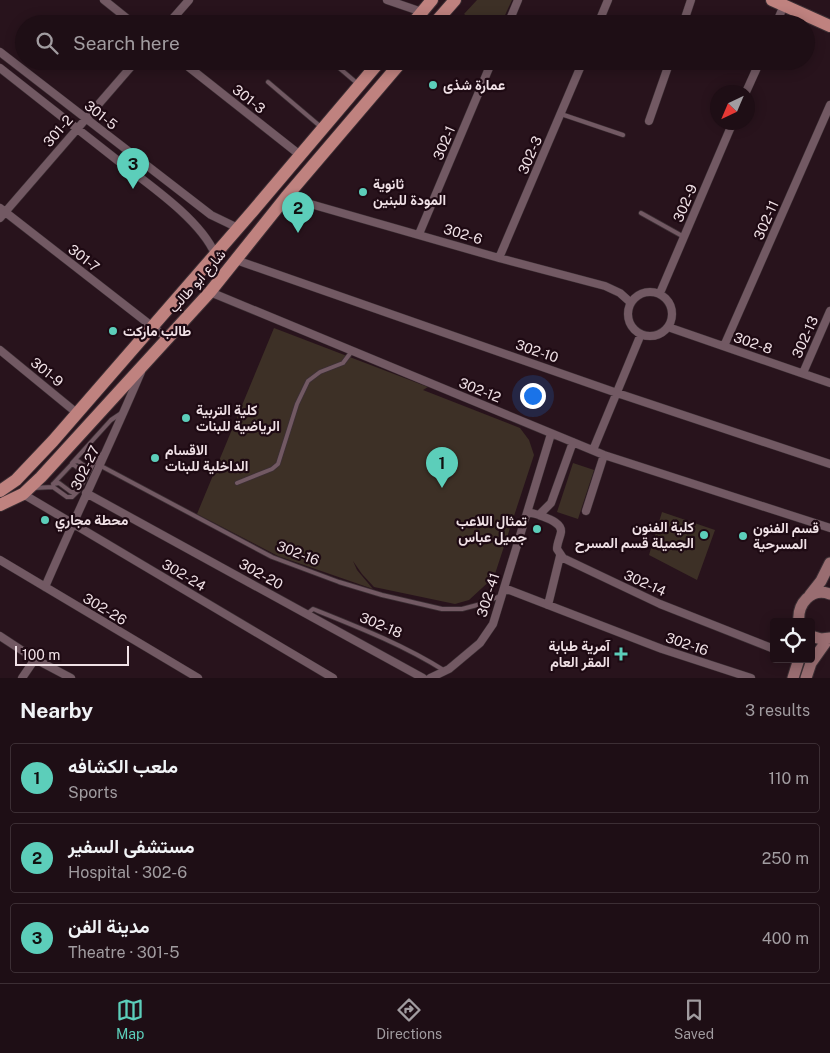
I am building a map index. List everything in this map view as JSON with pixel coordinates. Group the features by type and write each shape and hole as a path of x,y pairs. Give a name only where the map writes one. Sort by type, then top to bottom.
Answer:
{"main road":[{"path":"420,15 432,0"},
{"path":"442,15 454,0"},
{"path":"778,3 805,15"},
{"path":"815,19 830,26"},
{"name":"شارع ابو طالب","path":"0,491 16,480 78,414 373,70"},
{"name":"شارع ابو طالب","path":"0,505 25,492 47,471 146,360 210,292 286,197 394,70"},
{"path":"273,188 286,197"},
{"path":"210,292 206,285 207,278 238,240 252,212"},
{"path":"800,618 800,607 821,581 830,564"},
{"path":"810,595 818,592 830,594"},
{"path":"815,638 821,640 829,638"},
{"path":"806,678 811,663 829,638"},
{"path":"793,678 798,663"}],"street":[{"path":"104,0 123,15"},
{"path":"176,15 189,0"},
{"path":"387,0 422,12"},
{"path":"512,15 518,0"},
{"path":"602,15 608,0"},
{"path":"686,15 691,0"},
{"name":"301-5","path":"0,52 15,63"},
{"name":"301-5","path":"0,68 152,187 195,224 205,236 215,254"},
{"path":"13,78 19,70"},
{"name":"301-5","path":"24,70 210,215 238,228"},
{"name":"301-2","path":"2,212 128,70"},
{"name":"301-3","path":"192,70 300,156"},
{"name":"302-1","path":"420,234 488,70"},
{"name":"302-3","path":"499,258 579,70"},
{"path":"649,121 667,70"},
{"path":"749,85 756,70"},
{"name":"302-11","path":"724,346 830,105"},
{"name":"302-9","path":"660,293 730,130"},
{"path":"152,187 160,177"},
{"name":"302-6","path":"286,197 604,286 620,293 630,302"},
{"name":"301-7","path":"2,212 167,338"},
{"name":"302-10","path":"236,260 617,393 830,464"},
{"path":"653,291 660,293 670,304 672,320 663,332 656,335 641,334 630,324 628,309 630,302 640,293 653,291"},
{"name":"302-12","path":"210,292 604,455 830,528"},
{"name":"302-13","path":"802,373 830,312"},
{"name":"302-8","path":"668,327 830,383"},
{"path":"593,450 641,334"},
{"name":"301-9","path":"0,350 78,414"},
{"name":"302-27","path":"45,587 73,522 82,491 101,466 146,360"},
{"name":"302-41","path":"430,678 445,671 480,643 492,624 551,434"},
{"path":"539,515 551,503 573,442"},
{"path":"586,511 604,455"},
{"name":"302-20","path":"82,491 423,678"},
{"name":"302-24","path":"25,492 333,678"},
{"path":"528,512 539,515 560,526 561,531 557,549 560,556 548,605"},
{"name":"302-14","path":"560,556 660,604 770,647"},
{"name":"302-26","path":"0,560 198,678"},
{"name":"302-16","path":"502,592 548,605 662,649 751,678"},
{"path":"0,636 71,678"},
{"path":"22,678 35,658"}],"lane":[{"path":"341,70 360,86"},
{"path":"268,82 323,129"},
{"path":"561,114 623,135"},
{"path":"641,213 684,237"},
{"path":"237,483 272,469 278,464 297,404 308,381 320,372 343,363 352,351"},
{"path":"50,487 111,420 124,411"},
{"path":"68,467 73,465 85,472 110,445"},
{"path":"72,463 77,461 86,467 92,466"},
{"path":"25,492 33,488 50,487 56,488 69,498 82,491 92,466"},
{"name":"302-16","path":"101,466 272,557 339,582 382,595 442,609 462,609 481,604 502,592"},
{"path":"54,483 71,492 82,491"},
{"name":"302-18","path":"307,614 313,609 362,629 403,646 445,671"}],"shaded area":[{"path":"477,0 512,0 505,15 464,14"},
{"path":"274,328 428,387 423,390 520,428 529,440 534,455 494,577 469,600 455,604 374,587 353,561 357,570 373,589 278,556 197,514"},
{"path":"573,463 594,470 578,519 557,512"},
{"path":"662,512 715,530 697,580 649,555"}],"place":[{"name":"عمارة شذى","path":"433,85"},
{"name":"مدينة الفن","path":"133,189"},
{"name":"ثانوية المودة للبنين","path":"363,192"},
{"name":"مستشفى السفير","path":"298,233"},
{"name":"طالب ماركت","path":"113,331"},
{"name":"كلية التربية الرياضية للبنات","path":"186,418"},
{"name":"الاقسام الداخلية للبنات","path":"155,458"},
{"name":"ملعب الكشافه","path":"442,488"},
{"name":"محطة مجاري","path":"45,520"},
{"name":"تمثال اللاعب جميل عباس","path":"537,529"},
{"name":"كلية الفنون الجميلة قسم المسرح","path":"704,535"},
{"name":"قسم الفنون المسرحية","path":"743,536"},
{"name":"آمرية طبابة المقر العام","path":"621,654"}]}
